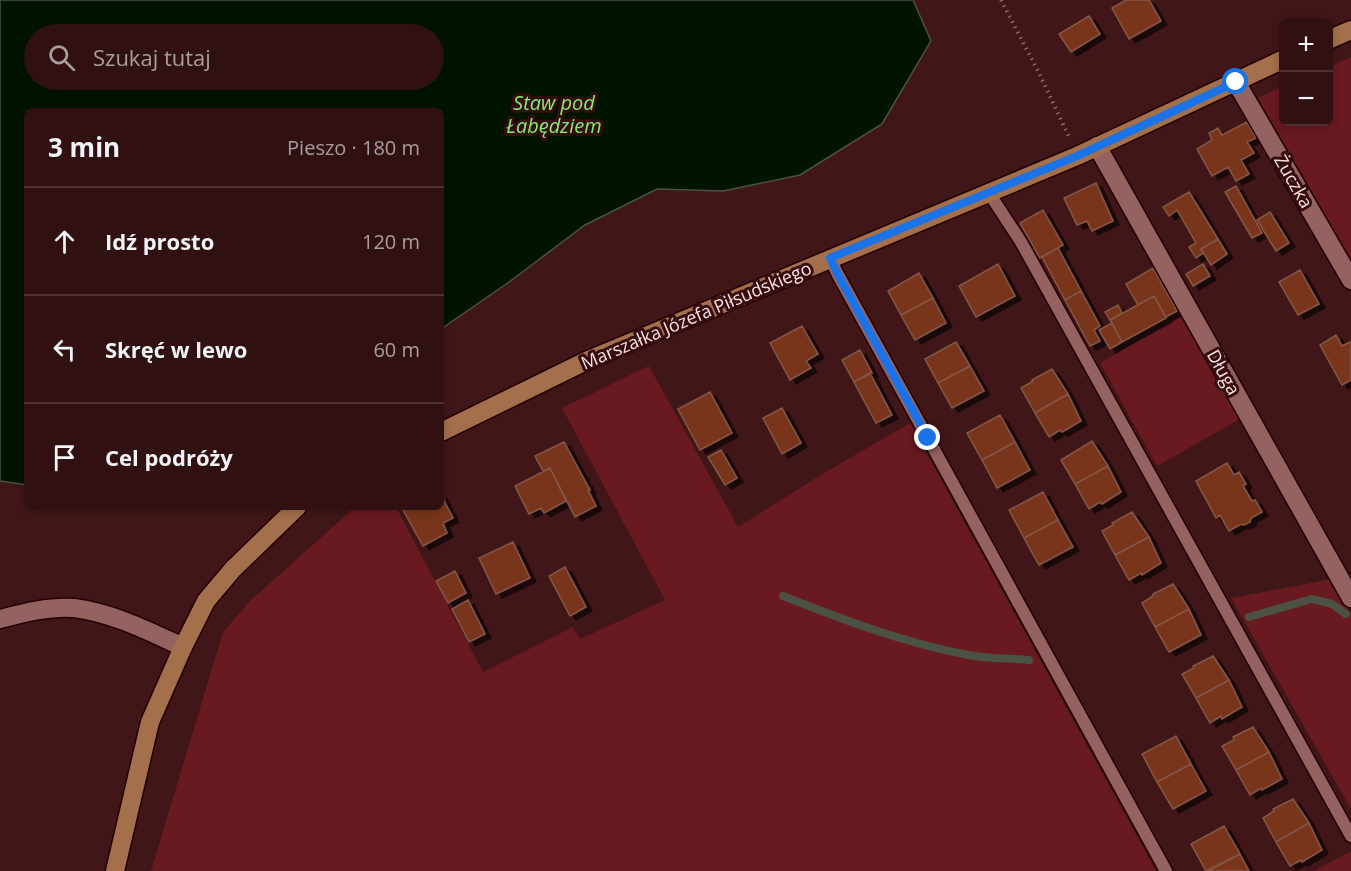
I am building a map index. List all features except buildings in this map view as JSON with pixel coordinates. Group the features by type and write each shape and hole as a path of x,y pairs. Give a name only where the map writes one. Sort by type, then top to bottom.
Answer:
{"street":[{"path":"1333,38 1351,30"},
{"name":"Marszałka Józefa Piłsudskiego","path":"444,431 586,361 1077,156 1279,61"},
{"name":"Żuczka","path":"1236,82 1351,280"},
{"name":"Długa","path":"1097,146 1351,598"},
{"path":"115,871 150,722 183,647 206,601 233,569 294,510"},
{"path":"0,619 35,611 73,608 119,618 183,647"}],"lane":[{"path":"989,193 1027,253 1351,836"},
{"path":"830,258 1166,871"}],"path":[{"path":"1001,0 1039,73 1077,156"}],"shaded area":[{"path":"1351,57 1351,259 1258,98 1279,88 1279,126 1333,126 1333,65"},
{"path":"1182,315 1242,418 1157,466 1100,363"},
{"path":"649,366 738,527 910,423 1156,871 151,871 223,632 250,601 352,510 398,510 483,672 573,627 580,639 665,600 562,408"},
{"path":"1332,579 1351,614 1351,809 1231,598"},
{"path":"1351,851 1351,871 1314,871"}],"water":[{"name":"Staw pod Łabędziem","path":"0,0 913,0 931,41 882,124 800,175 723,191 657,189 585,225 444,327 444,108 24,108 24,485 0,481"}],"waterway":[{"path":"783,596 852,622 921,644 976,656 1029,660"},
{"path":"1249,617 1312,599 1332,604 1346,614"}],"route":[{"path":"928,438 830,258 1077,156 1236,82"}]}
